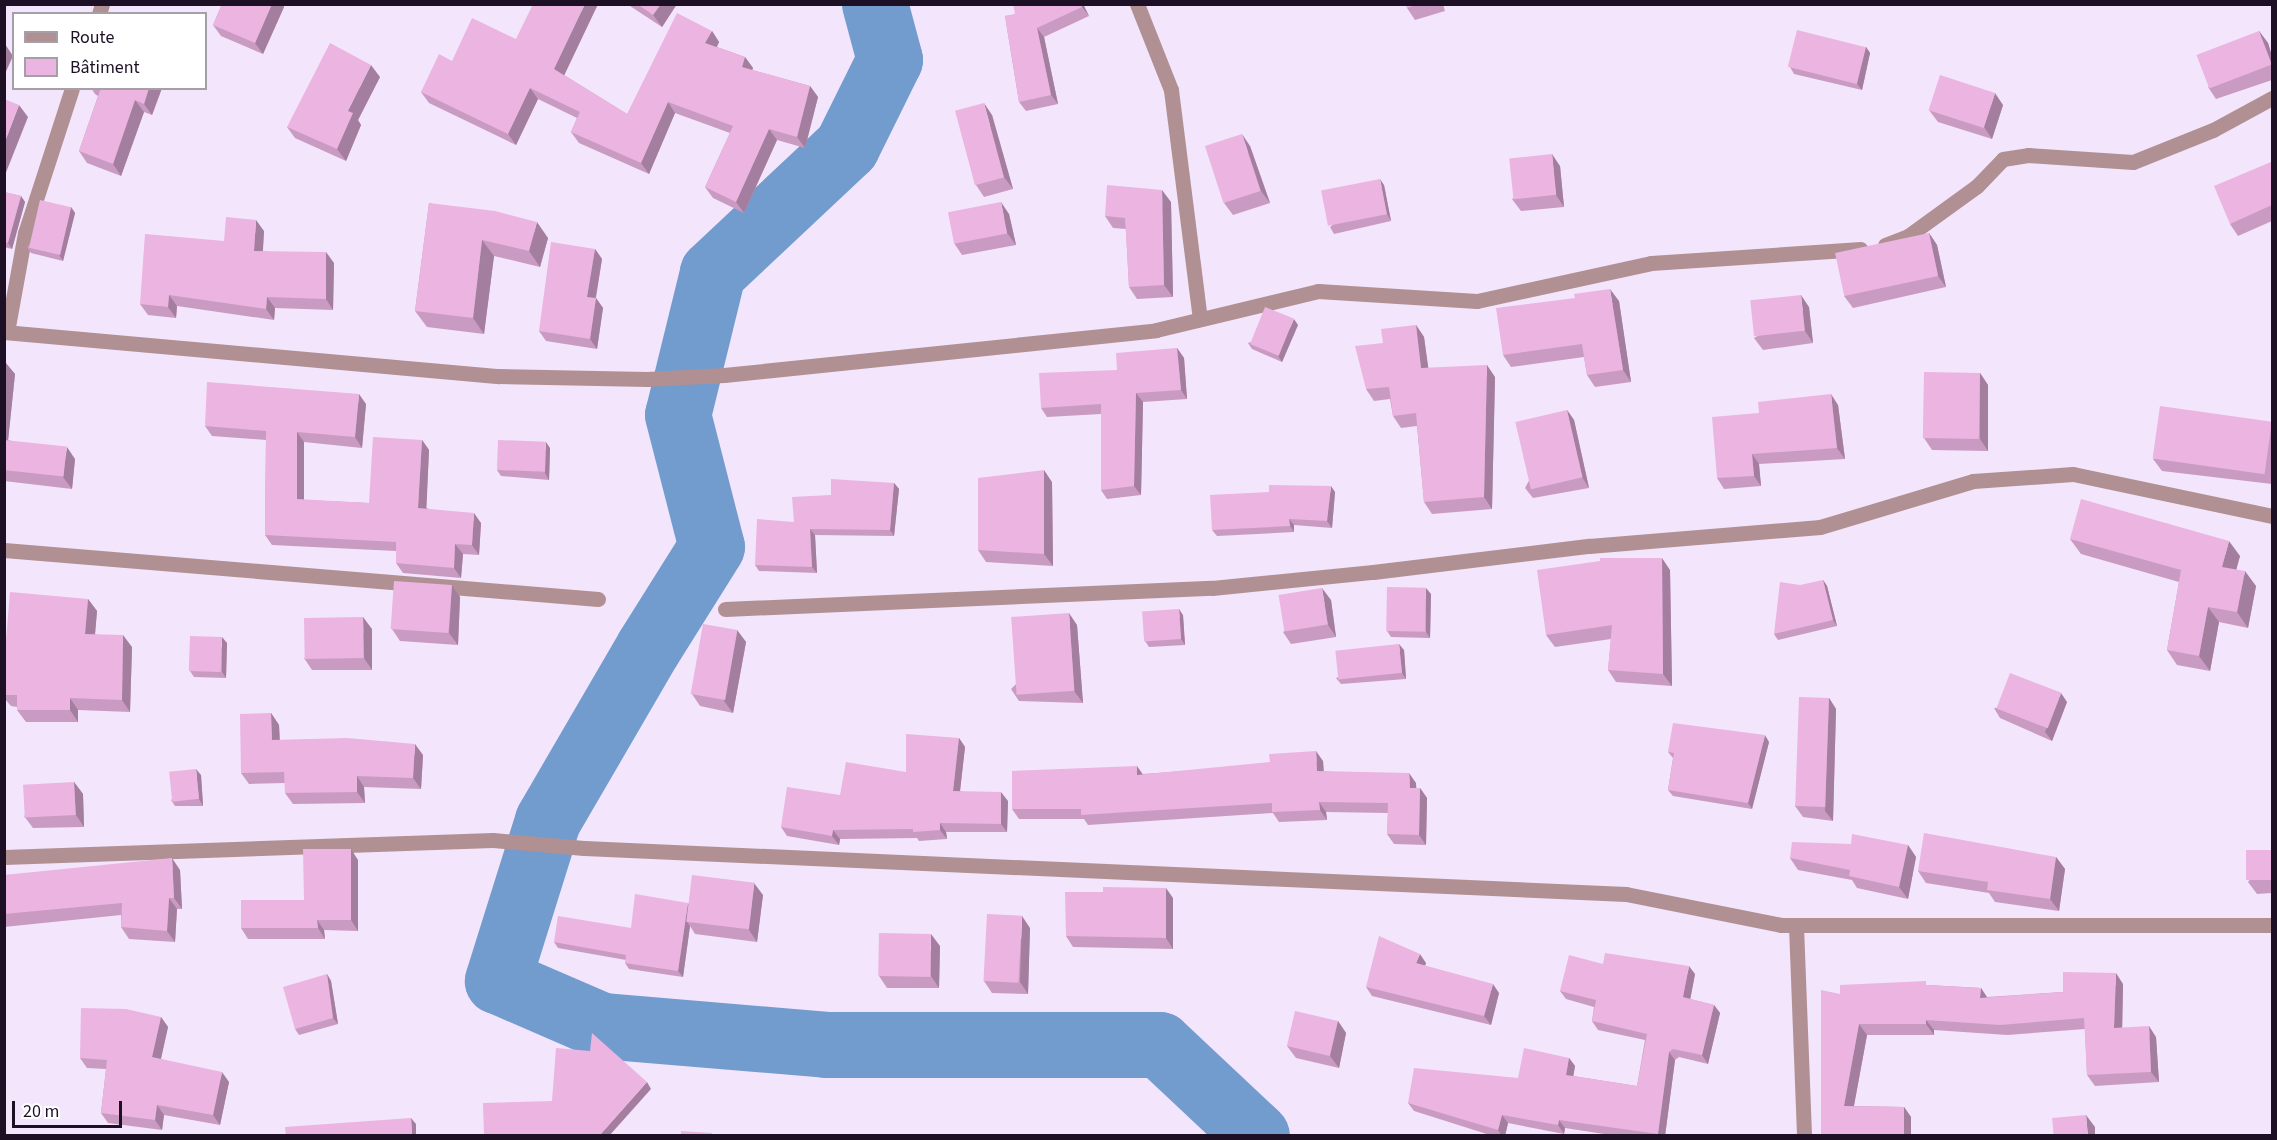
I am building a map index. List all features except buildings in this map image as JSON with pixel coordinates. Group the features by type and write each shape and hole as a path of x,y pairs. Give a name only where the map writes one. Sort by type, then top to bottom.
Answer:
{"street":[{"path":"1137,4 1171,90 1200,319"},
{"path":"71,90 25,233 6,332 499,376 647,379 724,375 1145,332 1318,291 1477,301 1651,263 1878,247 1908,236 1977,186 2003,159 2028,155 2110,163 2133,162 2213,130 2272,98"},
{"path":"725,609 1212,588 1373,572 1589,546 1820,527 1973,481 2073,474 2272,516"},
{"path":"4,550 598,598"},
{"path":"4,858 493,840 584,848 1626,894 1796,926 2272,925"},
{"path":"1796,926 1804,1136"}],"waterway":[{"path":"875,4 890,60 847,147 713,273 678,415 712,547 648,649 548,821 498,981 602,1026 827,1045 1160,1045 1257,1136"}]}
